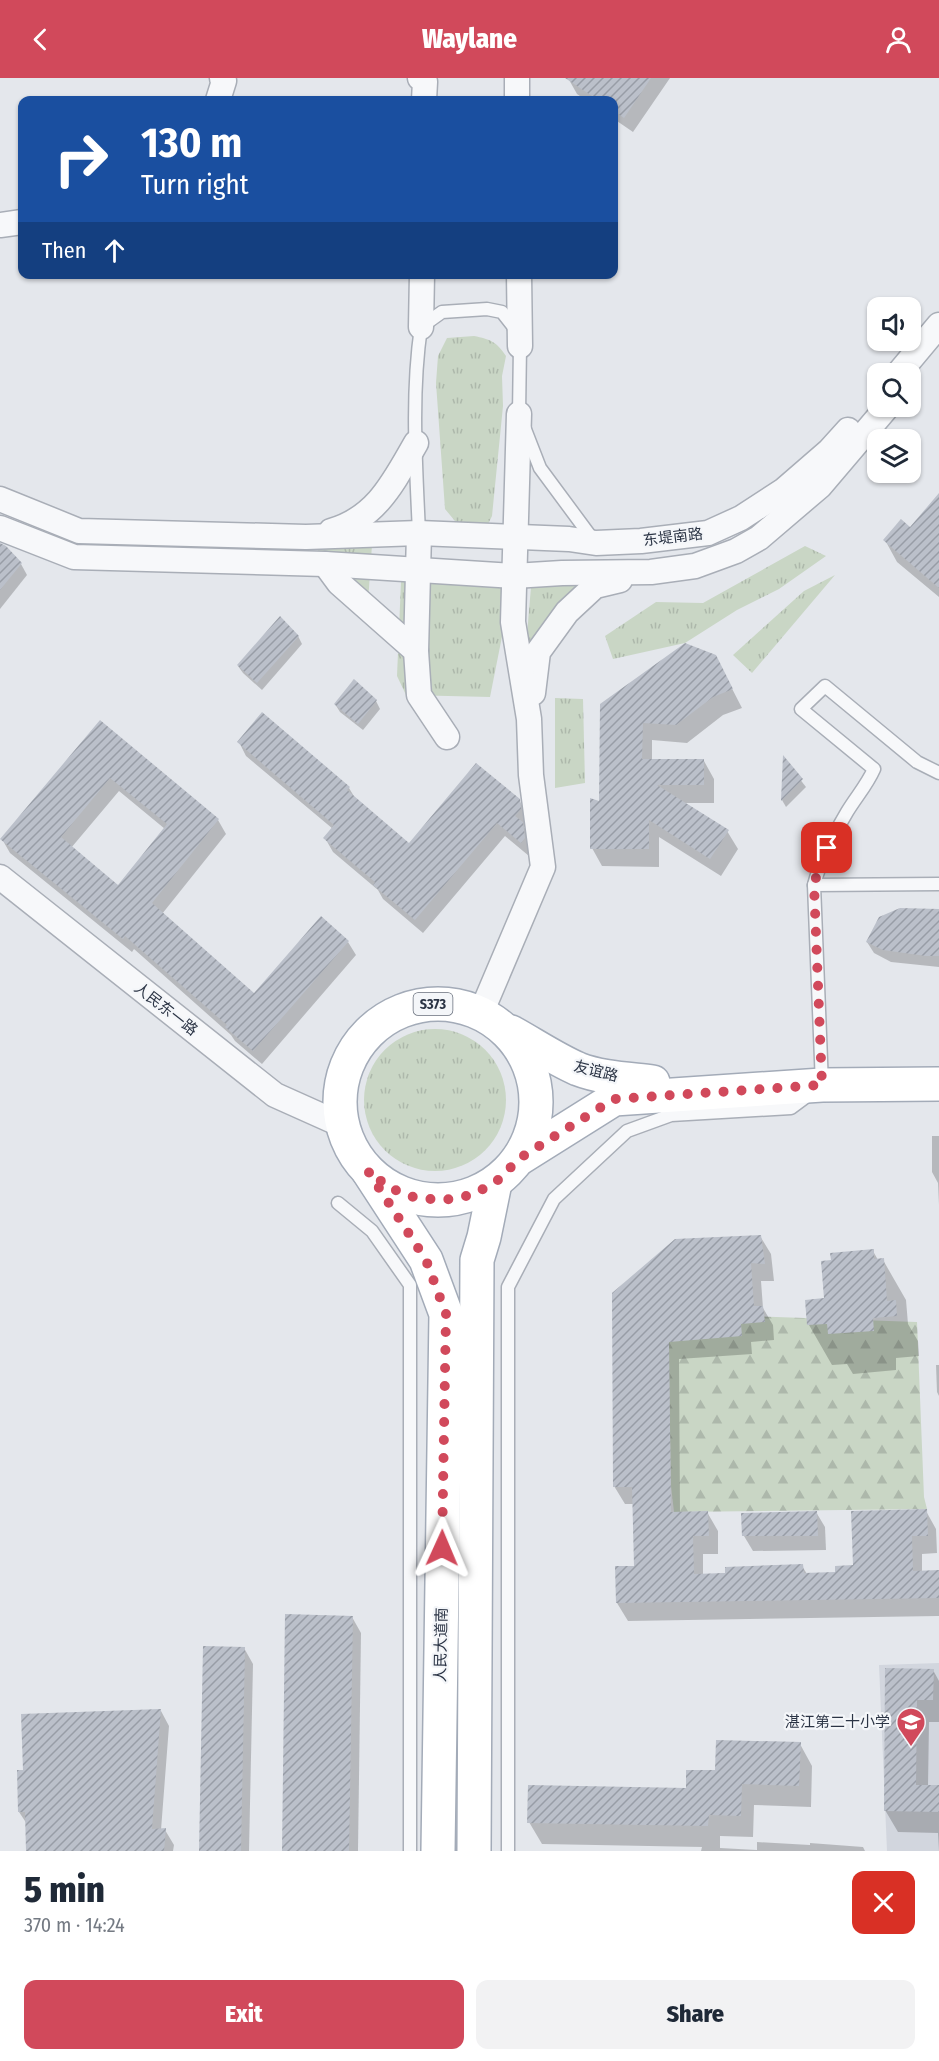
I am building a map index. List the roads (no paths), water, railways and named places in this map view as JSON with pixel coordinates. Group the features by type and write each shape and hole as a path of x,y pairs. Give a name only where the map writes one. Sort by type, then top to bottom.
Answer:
{"main road":[{"name":"S373","path":"451,1004 491,1019 521,1048 534,1074 537,1103 533,1132 520,1158 495,1183 471,1195 444,1200 416,1198 390,1188 368,1171 352,1150 342,1125 339,1093 347,1062 364,1036 389,1016 419,1005 451,1004"},
{"name":"友谊路","path":"491,1019 580,1070 618,1078 675,1084 815,1086 939,1084"},
{"name":"友谊路","path":"520,1158 614,1099 815,1086"},
{"name":"人民大道南","path":"368,1171 426,1260 446,1314 438,1851"},
{"path":"474,1851 477,1260 495,1183"}],"street":[{"path":"219,96 224,81 222,78"},
{"path":"420,78 425,82 424,96"},
{"path":"517,78 517,96"},
{"path":"0,225 18,223"},
{"path":"421,327 422,279"},
{"path":"519,279 520,346"},
{"path":"907,363 939,325"},
{"path":"921,369 939,349"},
{"name":"东堤南路","path":"306,537 418,533 569,539 596,543 708,533 741,518 784,490 829,451 867,409"},
{"path":"519,414 513,622 530,719"},
{"name":"东堤南路","path":"0,528 74,557 325,564 514,576 651,572 695,566 736,551 759,538 820,486 879,417"},
{"path":"0,499 79,531 306,537 338,529 357,521 386,494 416,443"},
{"path":"418,533 416,651 419,695 447,737"},
{"path":"325,564 339,583 416,651"},
{"path":"491,1019 543,867 531,775 530,719 538,652 567,612 595,586 651,572"},
{"name":"人民东一路","path":"0,877 275,1095 342,1125"}],"lane":[{"path":"418,533 416,443 418,347 421,327 442,312 487,309 502,312 513,326 520,346 519,414 540,468 596,543"},
{"path":"508,1851 508,1287 554,1199 627,1131 671,1115 791,1108 815,1086 814,885 821,859 847,811 867,785 874,769 801,709 825,686 917,762 939,772"},
{"path":"814,885 939,884"},
{"path":"338,1203 372,1231 410,1285 410,1851"}],"place":[{"name":"湛江第二十小学","path":"911,1748"}]}
